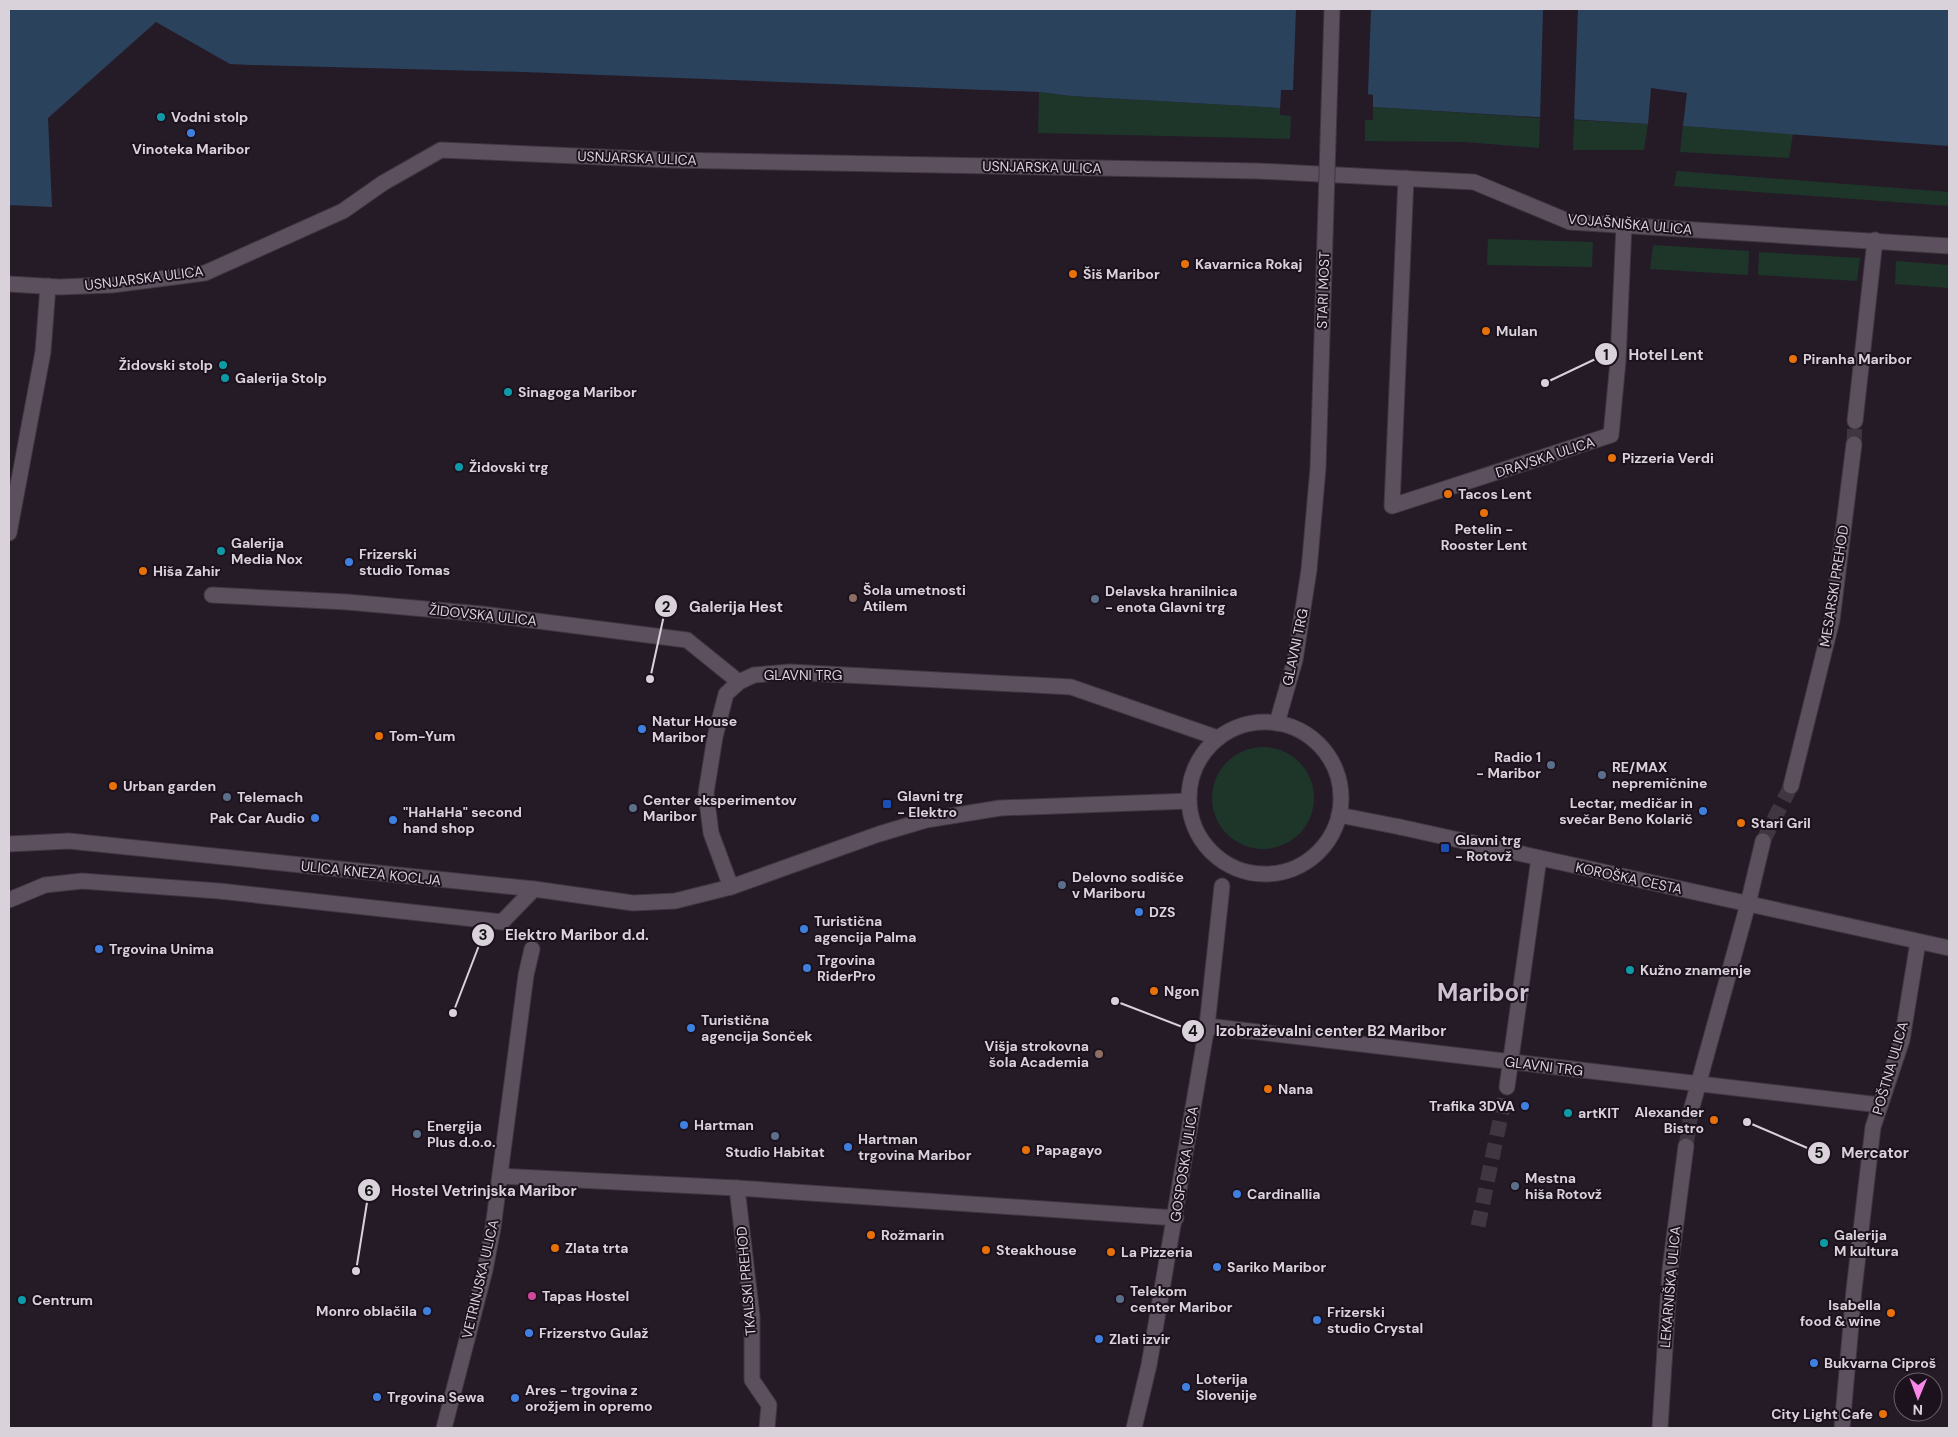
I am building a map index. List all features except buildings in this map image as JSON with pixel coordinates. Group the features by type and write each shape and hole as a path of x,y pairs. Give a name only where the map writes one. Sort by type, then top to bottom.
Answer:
{"street":[{"name":"STARI MOST","path":"1309,570 1318,468 1332,9"},
{"name":"USNJARSKA ULICA","path":"9,284 48,286 112,285 205,273 343,211 384,183 441,150 670,160 1258,171"},
{"name":"VOJAŠNIŠKA ULICA","path":"1258,171 1474,182 1570,222 1949,246"},
{"name":"DRAVSKA ULICA","path":"1406,178 1392,506 1611,435 1618,361 1624,226"},
{"path":"1855,421 1875,240"},
{"path":"9,533 43,352 48,286"},
{"name":"MESARSKI PREHOD","path":"1791,786 1832,620 1854,444"},
{"name":"GLAVNI TRG","path":"1277,723 1296,660 1309,570"},
{"name":"ŽIDOVSKA ULICA","path":"212,595 347,602 482,614 687,640 739,682"},
{"name":"GLAVNI TRG","path":"739,682 754,675 790,672 1071,687 1218,738"},
{"path":"739,682 726,694 714,738 706,793 711,833 731,888 879,834 926,820 1000,808 1189,801"},
{"path":"1261,722 1277,723 1292,727 1306,734 1328,756 1340,784 1341,800 1339,815 1332,832 1322,847 1309,860 1293,868 1258,873 1240,869 1223,861 1210,850 1198,835 1192,819 1189,801 1190,783 1196,766 1205,751 1218,738 1246,724 1261,722"},
{"name":"KOROŠKA CESTA","path":"1339,815 1949,948"},
{"name":"ULICA KNEZA KOCLJA","path":"9,844 69,841 534,890 633,903 675,901 731,888"},
{"path":"1692,1107 1748,904 1763,841"},
{"path":"1507,1087 1539,858"},
{"path":"9,900 45,885 82,881 219,891 502,922 534,890"},
{"path":"1207,1026 1222,886"},
{"name":"POŠTNA ULICA","path":"1842,1428 1854,1290 1873,1127 1902,1040 1918,942"},
{"name":"VETRINJSKA ULICA","path":"444,1428 485,1270 500,1176 526,975 532,949"},
{"name":"GLAVNI TRG","path":"1207,1026 1880,1106"},
{"name":"GOSPOSKA ULICA","path":"1134,1428 1149,1365 1176,1218 1207,1026"},
{"name":"LEKARNIŠKA ULICA","path":"1660,1428 1670,1269 1686,1146"},
{"path":"500,1176 737,1188 1176,1218"},
{"name":"TKALSKI PREHOD","path":"737,1188 752,1316 752,1380 769,1405 767,1428"}],"green space":[{"path":"1039,92 1071,96 1280,108 1280,115 1291,116 1290,139 1038,133"},
{"path":"1373,107 1540,118 1539,148 1465,142 1365,141 1365,120 1373,120"},
{"path":"1574,120 1648,124 1644,150 1573,150"},
{"path":"1683,126 1793,134 1789,158 1680,152"},
{"path":"1677,171 1949,192 1949,206 1674,186"},
{"path":"1488,239 1593,242 1592,267 1487,265"},
{"path":"1653,245 1749,251 1748,275 1650,269"},
{"path":"1759,252 1860,258 1857,281 1758,275"},
{"path":"1896,261 1949,265 1949,288 1895,284"},
{"path":"1263,747 1273,748 1292,755 1306,769 1313,788 1313,808 1306,827 1292,841 1273,848 1263,849 1253,848 1234,841 1220,827 1213,808 1212,798 1213,788 1220,769 1234,755 1253,748"}],"water":[{"path":"9,9 1949,9 1949,146 1683,126 1687,93 1651,88 1648,124 1373,107 1280,108 1071,96 1039,92 524,72 251,65 230,64 156,22 48,118 52,207 9,205"}],"pier":[{"path":"1296,9 1371,9 1368,94 1373,95 1373,110 1280,110 1281,90 1293,90"},
{"path":"1543,9 1578,9 1574,122 1540,120"}],"tunnel":[{"path":"1854,444 1855,421"},
{"path":"1763,841 1791,786"},
{"path":"1478,1226 1507,1087"},
{"path":"1686,1146 1692,1107"}],"place":[{"name":"Vodni stolp","path":"161,117"},
{"name":"Vinoteka Maribor","path":"191,133"},
{"name":"Kavarnica Rokaj","path":"1185,264"},
{"name":"Šiš Maribor","path":"1073,274"},
{"name":"Mulan","path":"1486,331"},
{"name":"Piranha Maribor","path":"1793,359"},
{"name":"Židovski stolp","path":"223,365"},
{"name":"Galerija Stolp","path":"225,378"},
{"name":"Hotel Lent","path":"1545,383"},
{"name":"Sinagoga Maribor","path":"508,392"},
{"name":"Pizzeria Verdi","path":"1612,458"},
{"name":"Židovski trg","path":"459,467"},
{"name":"Tacos Lent","path":"1448,494"},
{"name":"Petelin - Rooster Lent","path":"1484,513"},
{"name":"Galerija Media Nox","path":"221,551"},
{"name":"Frizerski studio Tomas","path":"349,562"},
{"name":"Hiša Zahir","path":"143,571"},
{"name":"Šola umetnosti Atilem","path":"853,598"},
{"name":"Delavska hranilnica - enota Glavni trg","path":"1095,599"},
{"name":"Galerija Hest","path":"650,679"},
{"name":"Natur House Maribor","path":"642,729"},
{"name":"Tom-Yum","path":"379,736"},
{"name":"Radio 1 - Maribor","path":"1551,765"},
{"name":"RE/MAX nepremičnine","path":"1602,775"},
{"name":"Urban garden","path":"113,786"},
{"name":"Telemach","path":"227,797"},
{"name":"Glavni trg - Elektro","path":"887,804"},
{"name":"Center eksperimentov Maribor","path":"633,808"},
{"name":"Lectar, medičar in svečar Beno Kolarič","path":"1703,811"},
{"name":"Pak Car Audio","path":"315,818"},
{"name":"\"HaHaHa\" second hand shop","path":"393,820"},
{"name":"Stari Gril","path":"1741,823"},
{"name":"Glavni trg - Rotovž","path":"1445,848"},
{"name":"Delovno sodišče v Mariboru","path":"1062,885"},
{"name":"DZS","path":"1139,912"},
{"name":"Turistična agencija Palma","path":"804,929"},
{"name":"Trgovina Unima","path":"99,949"},
{"name":"Trgovina RiderPro","path":"807,968"},
{"name":"Kužno znamenje","path":"1630,970"},
{"name":"Ngon","path":"1154,991"},
{"name":"Izobraževalni center B2 Maribor","path":"1115,1001"},
{"name":"Elektro Maribor d.d.","path":"453,1013"},
{"name":"Turistična agencija Sonček","path":"691,1028"},
{"name":"Višja strokovna šola Academia","path":"1099,1054"},
{"name":"Nana","path":"1268,1089"},
{"name":"Trafika 3DVA","path":"1525,1106"},
{"name":"artKIT","path":"1568,1113"},
{"name":"Alexander Bistro","path":"1714,1120"},
{"name":"Mercator","path":"1747,1122"},
{"name":"Hartman","path":"684,1125"},
{"name":"Energija Plus d.o.o.","path":"417,1134"},
{"name":"Studio Habitat","path":"775,1136"},
{"name":"Hartman trgovina Maribor","path":"848,1147"},
{"name":"Papagayo","path":"1026,1150"},
{"name":"Mestna hiša Rotovž","path":"1515,1186"},
{"name":"Cardinallia","path":"1237,1194"},
{"name":"Rožmarin","path":"871,1235"},
{"name":"Galerija M kultura","path":"1824,1243"},
{"name":"Zlata trta","path":"555,1248"},
{"name":"Steakhouse","path":"986,1250"},
{"name":"La Pizzeria","path":"1111,1252"},
{"name":"Sariko Maribor","path":"1217,1267"},
{"name":"Hostel Vetrinjska Maribor","path":"356,1271"},
{"name":"Tapas Hostel","path":"532,1296"},
{"name":"Telekom center Maribor","path":"1120,1299"},
{"name":"Centrum","path":"22,1300"},
{"name":"Monro oblačila","path":"427,1311"},
{"name":"Isabella food & wine","path":"1891,1313"},
{"name":"Frizerski studio Crystal","path":"1317,1320"},
{"name":"Frizerstvo Gulaž","path":"529,1333"},
{"name":"Zlati izvir","path":"1099,1339"},
{"name":"Bukvarna Ciproš","path":"1814,1363"},
{"name":"Loterija Slovenije","path":"1186,1387"},
{"name":"Trgovina Sewa","path":"377,1397"},
{"name":"Ares - trgovina z orožjem in opremo","path":"515,1398"},
{"name":"City Light Cafe","path":"1883,1414"}],"district":[{"name":"Maribor","path":"1483,992"}]}
